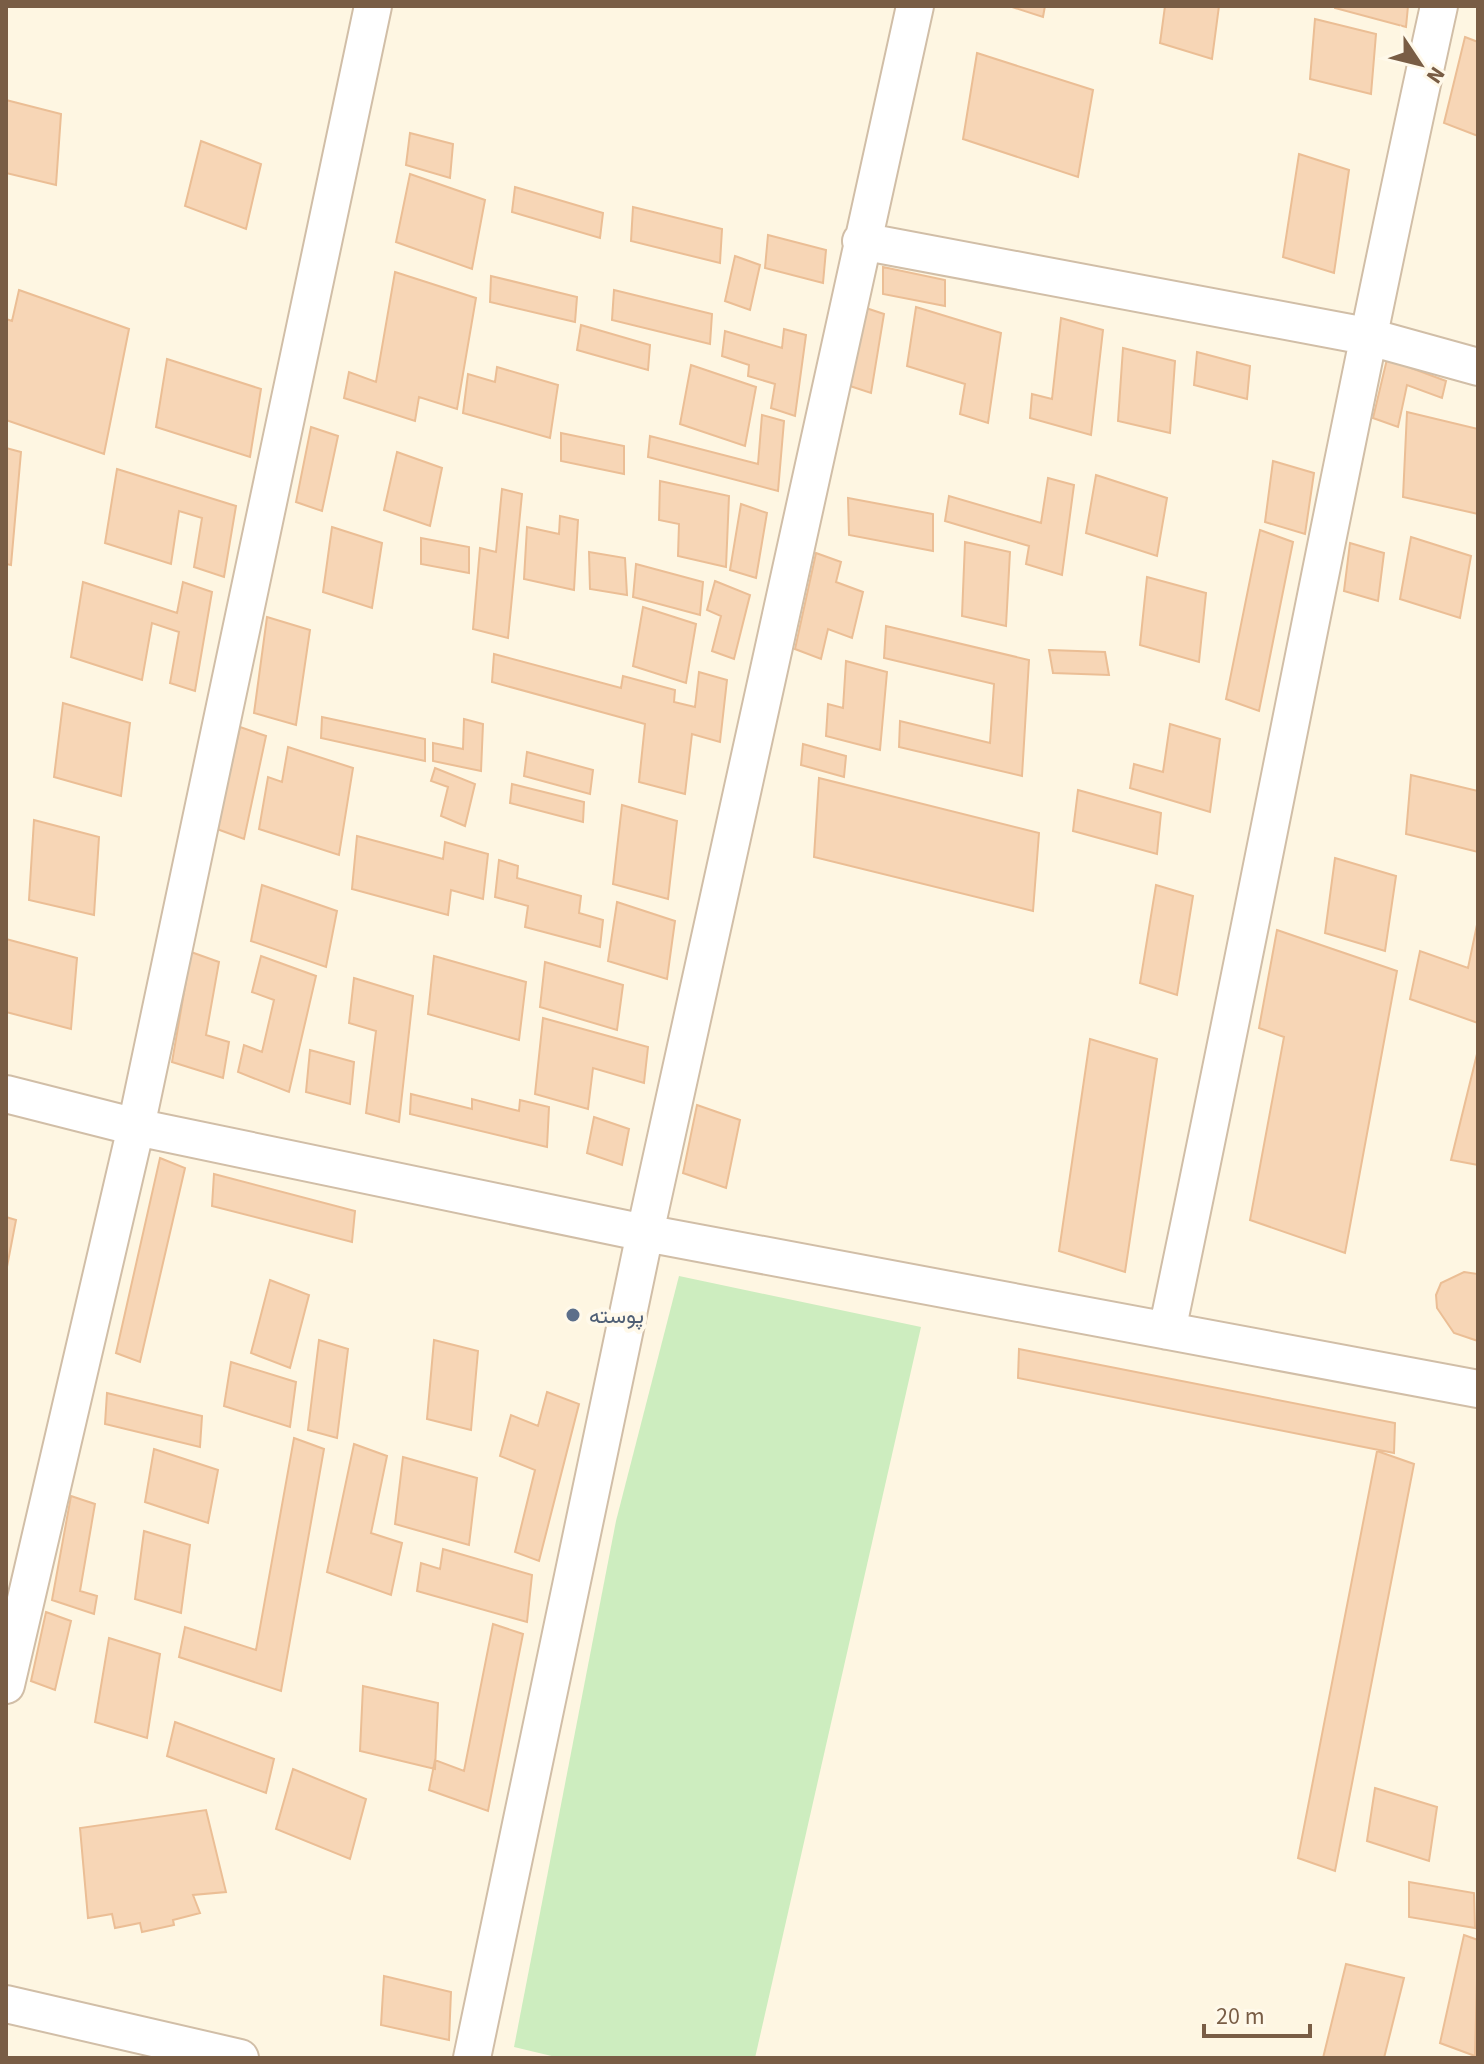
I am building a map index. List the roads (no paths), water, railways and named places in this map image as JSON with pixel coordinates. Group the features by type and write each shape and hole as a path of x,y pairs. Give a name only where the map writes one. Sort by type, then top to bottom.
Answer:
{"street":[{"path":"6,1685 136,1127 373,6"},
{"path":"472,2058 645,1233 915,6"},
{"path":"1167,1331 1234,1012 1366,336 1439,6"},
{"path":"861,241 1366,336 1478,367"},
{"path":"6,1094 136,1127 645,1233 1478,1389"},
{"path":"6,2004 240,2058"}],"place":[{"name":"پوسته","path":"573,1315"}]}
